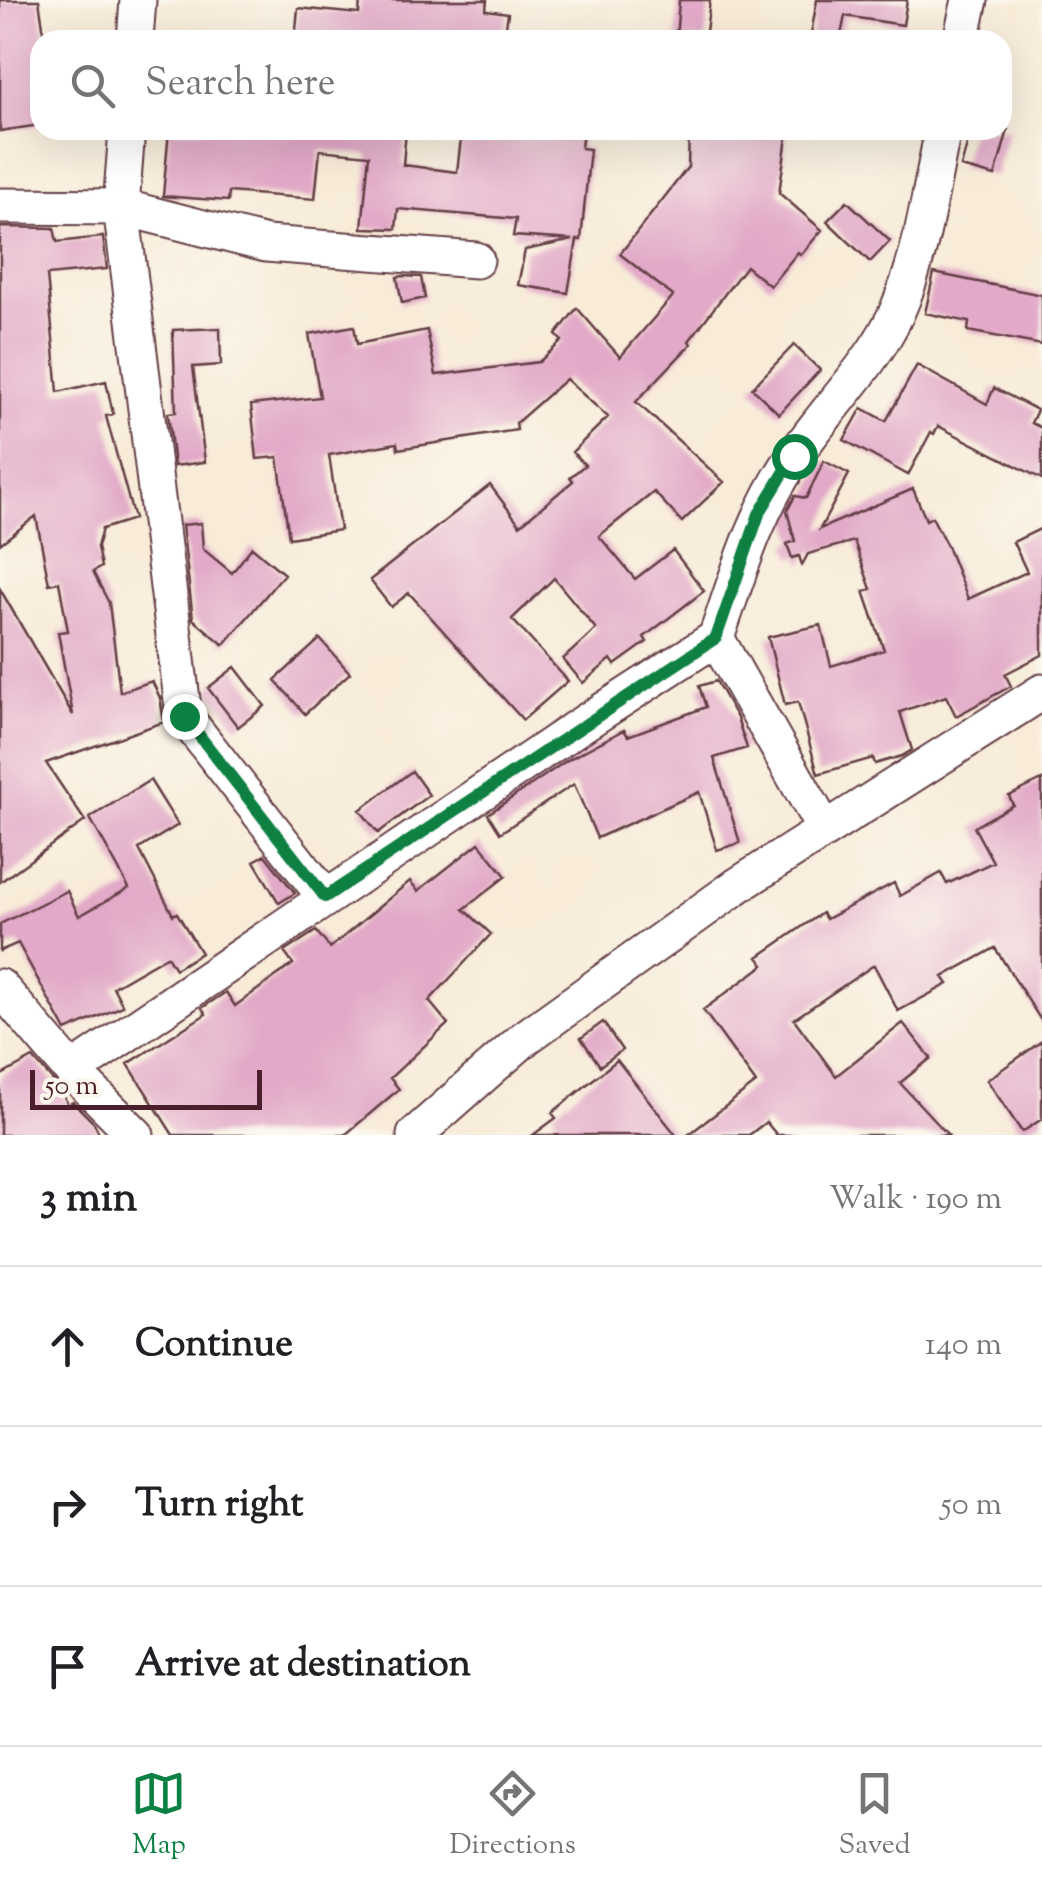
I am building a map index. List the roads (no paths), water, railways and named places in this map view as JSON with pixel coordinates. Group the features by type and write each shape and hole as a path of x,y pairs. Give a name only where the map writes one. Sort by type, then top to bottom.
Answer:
{"street":[{"path":"135,30 138,0"},
{"path":"962,30 970,0"},
{"path":"126,140 120,207 184,716 325,897"},
{"path":"72,1071 325,897 716,638 759,514 794,456 856,377 894,318 917,262 941,140"},
{"path":"0,206 120,207 266,244 476,260"},
{"path":"716,638 825,830"},
{"path":"415,1135 525,1038 737,886 1042,692"},
{"path":"0,988 72,1071 136,1135"}]}
